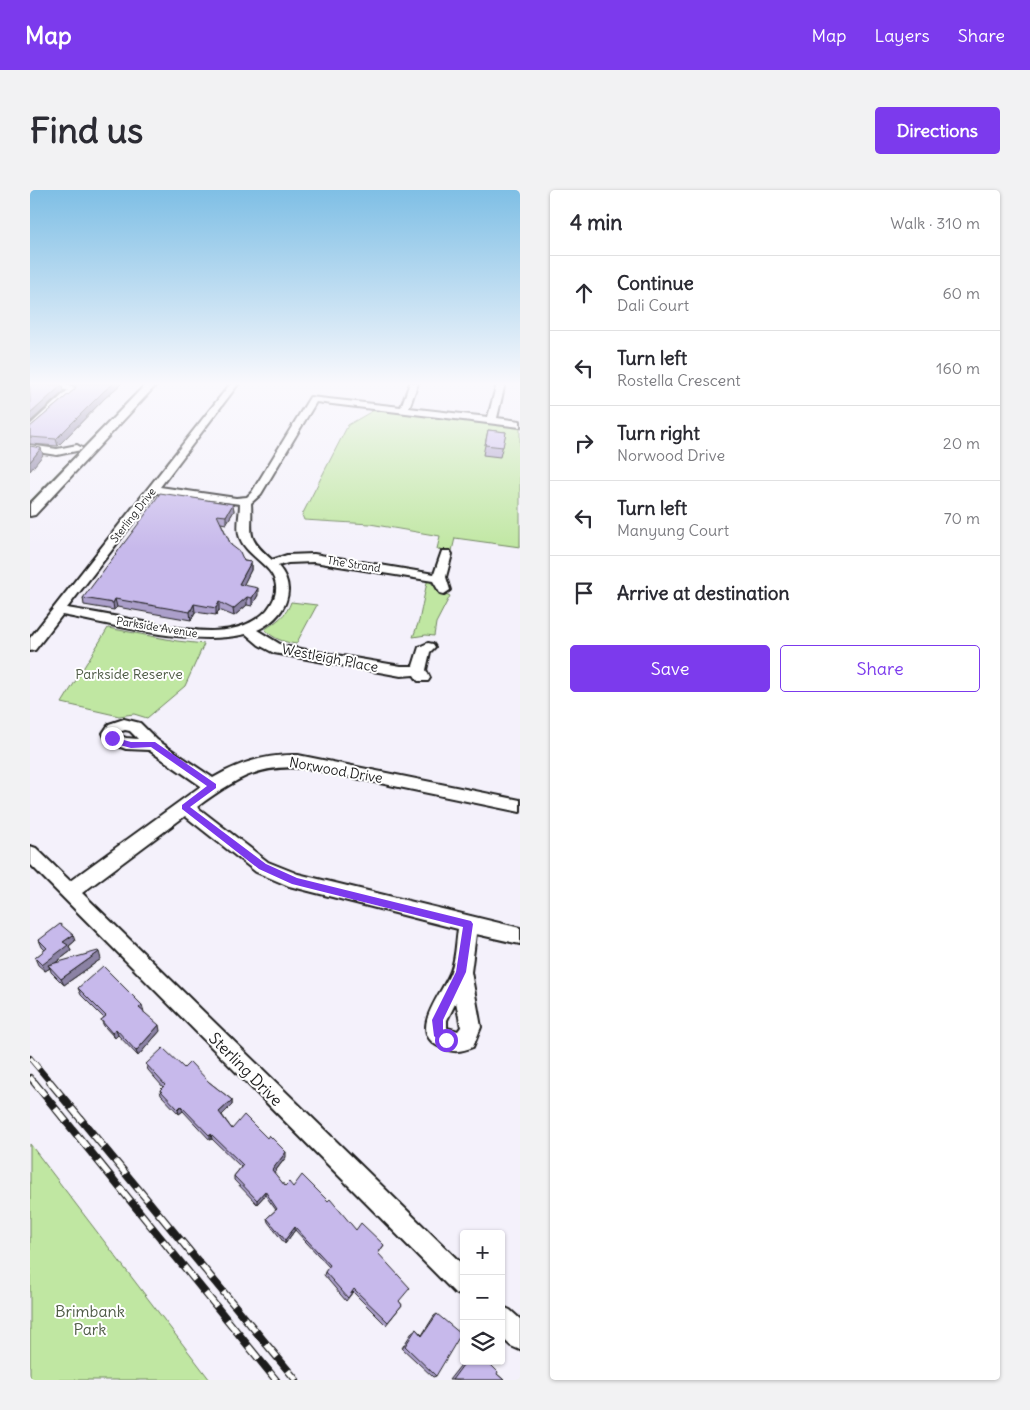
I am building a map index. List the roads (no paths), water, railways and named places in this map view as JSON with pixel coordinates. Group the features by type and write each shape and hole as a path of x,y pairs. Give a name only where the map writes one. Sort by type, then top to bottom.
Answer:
{"main road":[{"path":"30,496 61,456 77,448 86,439"},
{"path":"30,512 100,439"}],"street":[{"name":"Sterling Drive","path":"30,647 192,439"},
{"path":"153,489 245,502 256,494 289,439"},
{"path":"30,448 61,456"},
{"name":"Parkside Avenue","path":"58,610 183,633 223,634 248,629 272,613 279,604 282,584 279,576 252,548 247,540 244,532 245,502"},
{"path":"444,590 440,586 438,578 446,554"},
{"name":"The Strand","path":"270,565 287,559 314,558 438,578"},
{"name":"Westleigh Place","path":"248,629 264,642 279,650 421,674 424,650 428,647"},
{"path":"152,744 213,786"},
{"name":"Norwood Drive","path":"70,892 213,786 249,766 274,761 295,760 520,806"},
{"path":"184,807 262,866 296,881 520,936"},
{"name":"Sterling Drive","path":"30,853 460,1280"},
{"path":"461,972 468,924"},
{"path":"505,1324 520,1337"}],"railway":[{"path":"30,1058 51,1083"},
{"path":"30,1077 35,1083"},
{"path":"34,1082 276,1380"},
{"path":"50,1082 296,1380"}],"park label":[{"name":"Parkside Reserve","path":"129,674"},
{"name":"Brimbank Park","path":"90,1320"}]}
